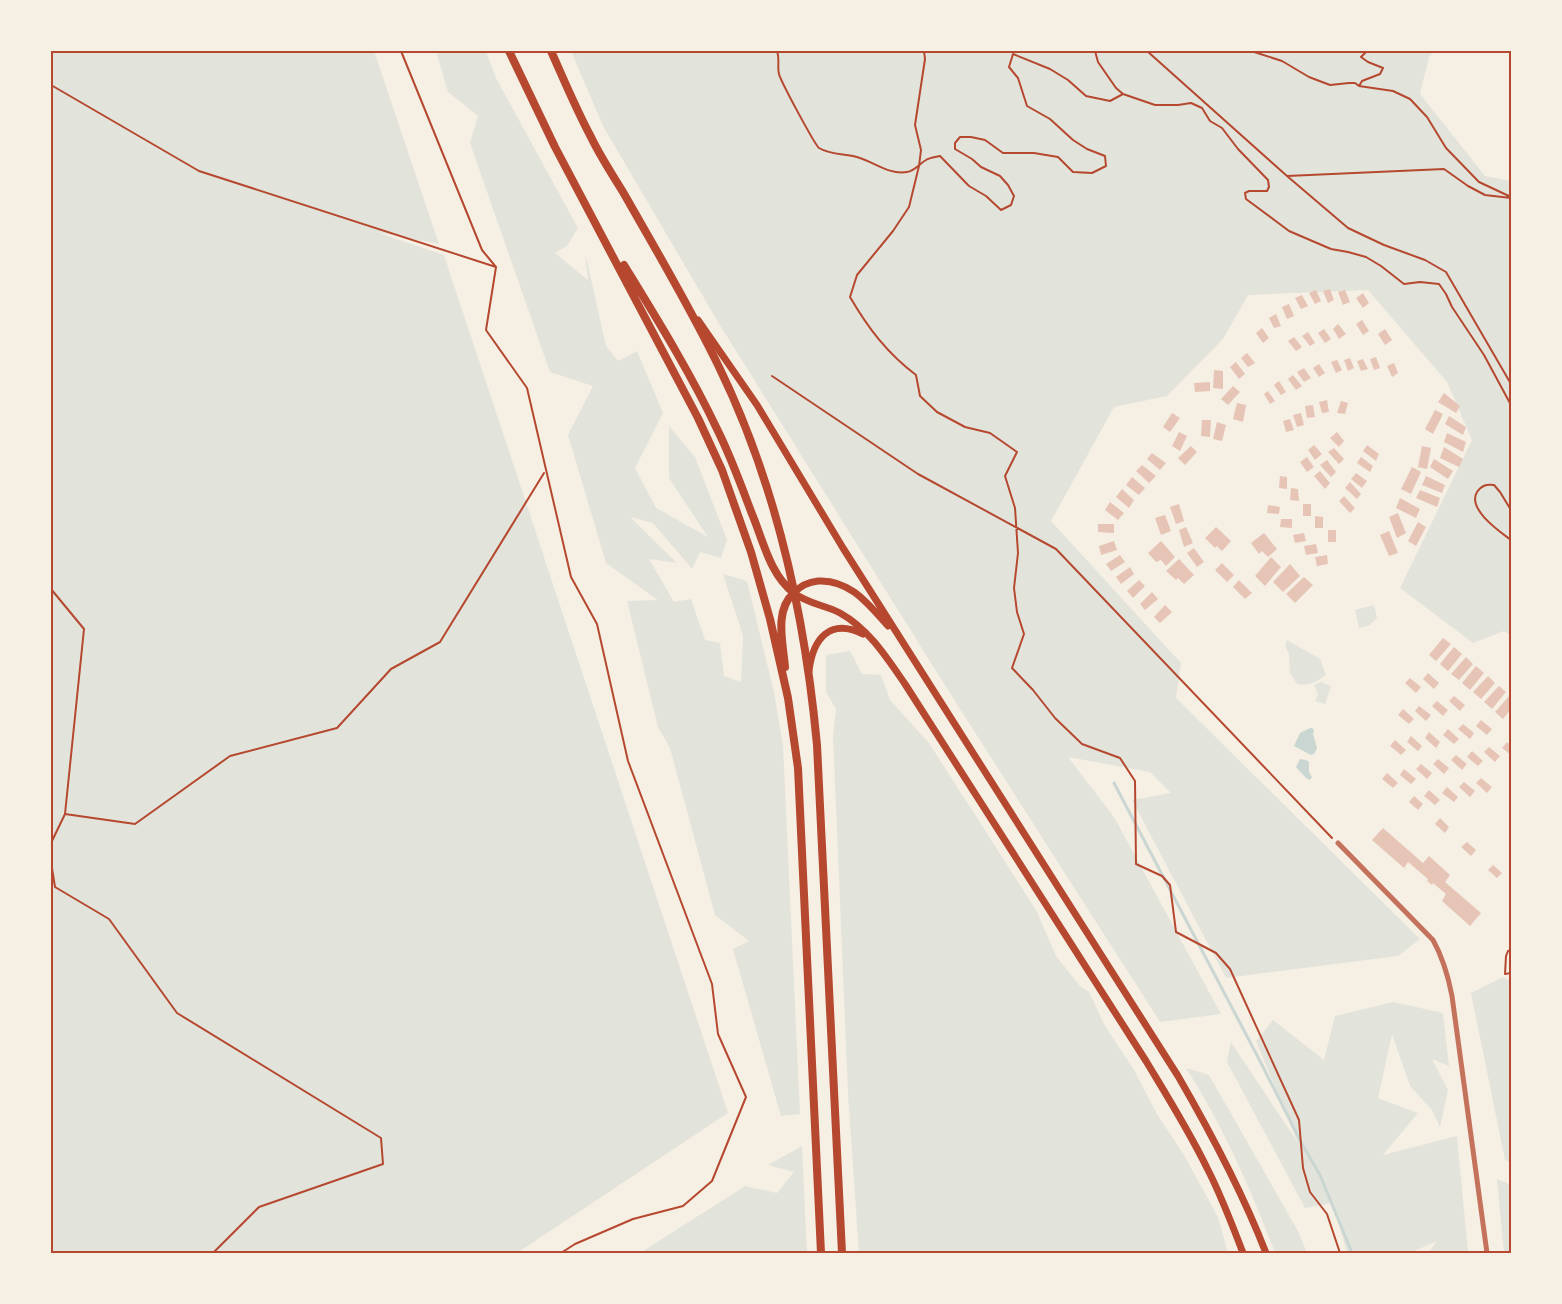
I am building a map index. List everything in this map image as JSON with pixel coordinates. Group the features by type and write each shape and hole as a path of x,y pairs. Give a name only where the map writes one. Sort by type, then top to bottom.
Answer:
{"main road":[{"path":"509,51 555,147 698,418 722,470 760,580 788,698 796,744 800,792 821,1253"},
{"path":"551,51 591,137 685,301 720,369 748,437 772,508 794,593 809,671 817,745 842,1253"},
{"path":"592,214 660,323 697,389 729,455 772,564 784,583 794,593 806,601 842,614 856,623 893,666 1160,1084 1207,1166 1227,1209 1243,1253"},
{"path":"685,301 757,405 843,548 1178,1076 1216,1143 1251,1215 1266,1253"},
{"path":"788,698 782,619 786,602 802,585 815,581 833,582 845,586 863,598 902,642"},
{"path":"809,671 812,656 828,631 847,628 870,637"}],"street":[{"path":"1338,843 1433,940 1443,957 1452,996 1487,1253"}],"path":[{"path":"401,51 482,250 496,267 486,330 527,388 571,577 597,624 628,761 712,984 718,1034 746,1097 712,1181 683,1206 633,1219 575,1244 561,1253"},
{"path":"777,51 779,56 778,73 818,147 836,155 857,156 890,172 908,172 920,166 926,160 940,156 969,186 986,196 1001,210 1012,205 1014,196 1008,185 1000,176 981,167 972,159 954,149 955,143 960,137 985,140 1002,153 1034,153 1058,158 1073,172 1092,173 1106,166 1105,156 1073,140 1050,119 1027,106 1018,78 1010,67 1014,54 1068,80 1086,96 1110,101 1123,94"},
{"path":"924,51 925,59 915,125 921,150 920,166 909,207 894,230 857,275 850,297 876,338 897,361 916,375 920,396 937,412 965,427 990,433 1017,452 1005,476 1014,508 1018,553 1014,588 1017,612 1024,634 1012,668 1033,690 1055,718 1082,744 1120,758 1135,781 1136,864 1162,876 1170,884 1176,932 1216,953 1230,969 1298,1120 1303,1168 1310,1192 1327,1214 1340,1253"},
{"path":"1095,51 1098,62 1116,88 1123,94 1155,105 1191,103 1202,108 1210,121 1222,128 1238,149 1268,180 1269,187 1267,190 1249,190 1245,193 1246,200 1289,232 1331,249 1366,257 1404,284 1429,282 1439,284 1452,307 1484,354 1511,405"},
{"path":"1147,51 1286,176 1348,228 1384,245 1424,260 1446,272 1511,384"},
{"path":"1251,51 1282,61 1330,85 1355,83 1359,86 1393,91 1410,99 1426,117 1446,148 1479,182 1511,198"},
{"path":"1359,86 1362,81 1380,74 1383,68 1361,57 1367,51"},
{"path":"51,86 199,171 496,267"},
{"path":"1286,176 1444,169 1468,186 1485,195 1511,198"},
{"path":"772,376 918,474 1056,548 1338,843"},
{"path":"65,814 135,824 230,756 337,728 391,669 440,642 545,471"},
{"path":"1511,510 1494,485 1486,484 1476,494 1475,502 1480,513 1511,540"},
{"path":"51,590 84,629 65,814 51,843"},
{"path":"51,862 55,888 109,919 177,1013 381,1138 383,1164 259,1207 213,1253"},
{"path":"1511,950 1508,951 1506,956 1505,974 1511,974"}],"shaded area":[{"path":"51,51 374,51 439,244 376,232 444,255 728,1113 517,1253 51,1253"},
{"path":"436,51 486,51 496,78 578,228 567,246 555,253 588,280 585,252 606,346 618,361 637,351 663,413 635,468 656,508 708,537 669,478 669,426 695,457 727,540 721,558 700,552 692,569 653,523 630,517 677,563 649,559 674,602 691,599 705,640 720,643 724,676 741,682 743,636 723,574 747,581 774,692 783,745 800,1114 781,1116 733,949 749,941 715,915 670,748 658,727 627,601 658,600 606,563 568,435 593,386 550,372 470,143 478,116 448,92"},
{"path":"571,51 1435,51 1429,57 1420,94 1485,176 1511,181 1511,636 1504,631 1473,643 1400,588 1472,440 1447,382 1368,290 1248,295 1223,339 1167,396 1114,407 1051,521 1181,663 1176,698 1420,939 1398,956 1226,978 1132,800 1171,793 1150,772 1068,757 1114,817 1221,1014 1160,1022 951,695 718,322 603,126"},
{"path":"1374,605 1377,618 1370,625 1359,628 1355,610"},
{"path":"1287,640 1320,659 1326,675 1312,683 1297,684 1290,673 1289,654 1285,646"},
{"path":"850,651 862,674 881,675 890,700 929,743 1036,910 1056,956 1080,986 1089,992 1105,1026 1134,1070 1157,1114 1184,1155 1218,1217 1228,1253 859,1253 848,1094 833,736 836,709 826,692 826,655"},
{"path":"1321,682 1331,686 1325,704 1315,701 1318,694 1314,685"},
{"path":"1310,728 1314,730 1313,734 1317,748 1314,754 1311,755 1294,746 1300,733"},
{"path":"1300,759 1309,762 1309,772 1312,777 1310,780 1296,767"},
{"path":"1503,977 1511,981 1511,1163 1505,1160 1471,993"},
{"path":"1393,1002 1443,1013 1449,1066 1432,1059 1448,1090 1440,1127 1432,1110 1410,1086 1392,1034 1378,1098 1418,1113 1383,1155 1457,1136 1468,1253 1428,1253 1437,1241 1410,1253 1347,1253 1333,1203 1305,1208 1227,1062 1231,1042 1298,1143 1256,1041 1273,1020 1324,1060 1335,1016"},
{"path":"1186,1068 1209,1075 1299,1233 1307,1253 1275,1253 1235,1158 1212,1112"},
{"path":"802,1146 807,1253 640,1253 745,1186 777,1193 794,1172 768,1165"},
{"path":"1497,1179 1511,1185 1511,1253 1504,1253"}],"building":[{"path":"1330,289 1334,300 1328,303 1323,291"},
{"path":"1316,290 1321,301 1315,304 1309,293"},
{"path":"1345,290 1350,302 1343,305 1338,292"},
{"path":"1363,293 1369,303 1363,308 1356,298"},
{"path":"1302,295 1308,306 1301,309 1295,298"},
{"path":"1289,304 1294,316 1287,319 1282,307"},
{"path":"1276,314 1281,326 1274,328 1269,318"},
{"path":"1362,320 1369,331 1363,335 1356,324"},
{"path":"1338,324 1346,334 1339,339 1333,329"},
{"path":"1262,328 1269,338 1263,343 1256,333"},
{"path":"1324,329 1331,339 1325,343 1318,333"},
{"path":"1385,329 1392,340 1385,345 1378,334"},
{"path":"1308,332 1315,343 1310,346 1302,336"},
{"path":"1294,337 1302,347 1296,351 1288,341"},
{"path":"1247,353 1255,363 1248,367 1241,358"},
{"path":"1376,357 1380,368 1374,370 1370,359"},
{"path":"1350,358 1354,368 1348,371 1344,360"},
{"path":"1363,359 1368,369 1361,371 1357,361"},
{"path":"1337,360 1342,370 1336,373 1331,362"},
{"path":"1236,362 1245,374 1239,379 1230,367"},
{"path":"1394,363 1398,373 1392,377 1387,366"},
{"path":"1319,364 1325,373 1319,377 1313,368"},
{"path":"1304,368 1311,378 1304,382 1297,372"},
{"path":"1214,370 1223,371 1223,389 1213,388"},
{"path":"1293,375 1302,386 1296,390 1288,379"},
{"path":"1279,381 1286,392 1281,395 1274,385"},
{"path":"1210,382 1210,391 1195,392 1194,383"},
{"path":"1233,386 1240,392 1228,405 1221,399"},
{"path":"1268,391 1275,401 1270,404 1264,394"},
{"path":"1444,393 1460,406 1456,413 1438,402"},
{"path":"1327,400 1329,412 1322,413 1319,402"},
{"path":"1341,401 1348,403 1345,414 1337,413"},
{"path":"1237,403 1246,405 1243,422 1233,419"},
{"path":"1313,405 1315,417 1307,418 1305,406"},
{"path":"1435,410 1443,414 1433,434 1425,429"},
{"path":"1172,413 1180,418 1170,432 1163,427"},
{"path":"1301,413 1304,425 1297,427 1293,415"},
{"path":"1449,416 1466,427 1463,435 1445,424"},
{"path":"1290,419 1294,430 1286,432 1283,421"},
{"path":"1202,420 1211,420 1210,437 1201,436"},
{"path":"1217,422 1226,425 1222,441 1213,439"},
{"path":"1179,432 1187,436 1180,451 1172,446"},
{"path":"1337,432 1344,441 1339,447 1330,438"},
{"path":"1447,433 1466,442 1463,452 1444,442"},
{"path":"1314,445 1322,454 1315,460 1308,450"},
{"path":"1367,445 1379,454 1376,461 1363,451"},
{"path":"1191,446 1197,452 1185,465 1178,458"},
{"path":"1422,446 1431,448 1427,469 1418,467"},
{"path":"1444,447 1463,459 1459,467 1440,458"},
{"path":"1334,448 1344,459 1339,464 1328,452"},
{"path":"1152,453 1166,463 1160,470 1147,459"},
{"path":"1307,457 1314,467 1307,472 1300,462"},
{"path":"1361,457 1373,466 1370,472 1357,463"},
{"path":"1434,459 1453,471 1448,479 1430,467"},
{"path":"1327,460 1336,472 1331,477 1320,465"},
{"path":"1142,465 1156,476 1149,483 1136,471"},
{"path":"1412,467 1421,472 1411,494 1401,489"},
{"path":"1320,471 1330,483 1325,489 1314,476"},
{"path":"1356,473 1367,481 1362,488 1351,479"},
{"path":"1280,476 1287,477 1287,489 1279,488"},
{"path":"1426,476 1445,485 1442,493 1422,485"},
{"path":"1132,477 1145,488 1139,495 1126,485"},
{"path":"1350,482 1361,494 1357,499 1345,488"},
{"path":"1291,488 1298,489 1299,501 1290,500"},
{"path":"1122,489 1134,500 1129,508 1116,497"},
{"path":"1420,490 1440,498 1437,507 1416,498"},
{"path":"1344,496 1355,508 1350,513 1339,501"},
{"path":"1400,498 1420,509 1416,518 1396,508"},
{"path":"1110,502 1124,513 1118,520 1105,510"},
{"path":"1179,504 1184,521 1176,524 1170,507"},
{"path":"1303,504 1311,504 1311,516 1303,516"},
{"path":"1268,505 1280,507 1279,514 1267,513"},
{"path":"1398,513 1406,533 1397,538 1389,517"},
{"path":"1165,515 1171,531 1161,535 1155,518"},
{"path":"1315,516 1323,517 1323,528 1315,528"},
{"path":"1281,519 1292,519 1292,528 1280,527"},
{"path":"1418,522 1426,527 1416,546 1408,541"},
{"path":"1098,524 1114,524 1114,533 1098,532"},
{"path":"1186,527 1193,543 1184,547 1179,530"},
{"path":"1216,527 1231,541 1222,551 1217,546 1215,548 1205,538"},
{"path":"1328,530 1336,530 1336,542 1328,542"},
{"path":"1389,531 1398,553 1389,556 1380,535"},
{"path":"1264,533 1277,549 1268,557 1262,551 1259,554 1251,543"},
{"path":"1304,533 1306,541 1295,543 1293,535"},
{"path":"1114,541 1117,550 1101,555 1099,546"},
{"path":"1161,541 1175,557 1166,566 1161,560 1156,562 1148,553"},
{"path":"1316,544 1318,553 1306,555 1304,546"},
{"path":"1194,548 1204,562 1197,567 1187,553"},
{"path":"1120,555 1125,562 1111,571 1106,564"},
{"path":"1327,555 1328,564 1317,566 1315,557"},
{"path":"1271,557 1281,567 1265,586 1255,576"},
{"path":"1179,559 1194,575 1184,584 1166,571"},
{"path":"1222,563 1234,575 1227,582 1215,570"},
{"path":"1290,564 1300,576 1283,592 1273,582"},
{"path":"1130,567 1134,574 1121,584 1116,577"},
{"path":"1304,577 1313,585 1295,603 1286,594"},
{"path":"1139,580 1145,586 1133,598 1127,591"},
{"path":"1239,580 1252,593 1245,599 1233,587"},
{"path":"1152,592 1158,599 1145,610 1140,604"},
{"path":"1165,605 1172,612 1160,623 1154,617"},
{"path":"1443,638 1451,644 1436,661 1429,655"},
{"path":"1454,647 1462,654 1448,671 1440,664"},
{"path":"1466,657 1473,664 1459,680 1451,674"},
{"path":"1476,666 1484,673 1470,690 1462,683"},
{"path":"1428,673 1439,683 1434,689 1423,679"},
{"path":"1488,676 1495,683 1481,699 1473,692"},
{"path":"1410,678 1421,687 1416,693 1405,683"},
{"path":"1499,686 1506,692 1492,709 1484,702"},
{"path":"1510,695 1511,709 1503,719 1495,712"},
{"path":"1454,696 1465,705 1460,711 1449,701"},
{"path":"1437,701 1448,710 1443,716 1432,706"},
{"path":"1419,706 1431,715 1426,721 1415,711"},
{"path":"1403,709 1414,719 1409,724 1398,715"},
{"path":"1481,720 1492,729 1487,735 1476,726"},
{"path":"1463,724 1474,733 1470,739 1458,729"},
{"path":"1448,729 1459,739 1454,744 1443,735"},
{"path":"1429,732 1440,742 1436,748 1425,738"},
{"path":"1411,736 1422,746 1418,751 1407,742"},
{"path":"1395,740 1406,750 1401,755 1390,746"},
{"path":"1507,742 1511,746 1511,755 1502,748"},
{"path":"1489,747 1500,756 1495,762 1484,752"},
{"path":"1472,751 1483,761 1478,766 1467,757"},
{"path":"1456,755 1467,764 1462,770 1451,760"},
{"path":"1438,759 1449,768 1444,774 1433,764"},
{"path":"1421,764 1432,773 1427,779 1416,769"},
{"path":"1404,769 1416,779 1411,784 1400,775"},
{"path":"1387,773 1398,783 1393,788 1382,779"},
{"path":"1481,778 1492,787 1487,793 1476,783"},
{"path":"1464,782 1475,791 1470,797 1459,787"},
{"path":"1447,787 1458,797 1454,802 1442,793"},
{"path":"1429,790 1440,800 1435,805 1424,796"},
{"path":"1414,796 1423,804 1418,810 1409,802"},
{"path":"1440,818 1449,827 1445,833 1435,824"},
{"path":"1383,828 1423,863 1429,856 1450,875 1445,882 1481,913 1470,926 1442,901 1446,894 1433,883 1432,885 1427,881 1428,879 1408,862 1404,868 1372,840"},
{"path":"1467,842 1476,850 1471,856 1461,847"},
{"path":"1493,865 1502,873 1497,878 1488,870"}],"waterway":[{"path":"1114,783 1302,1144 1320,1175 1352,1253"}]}
